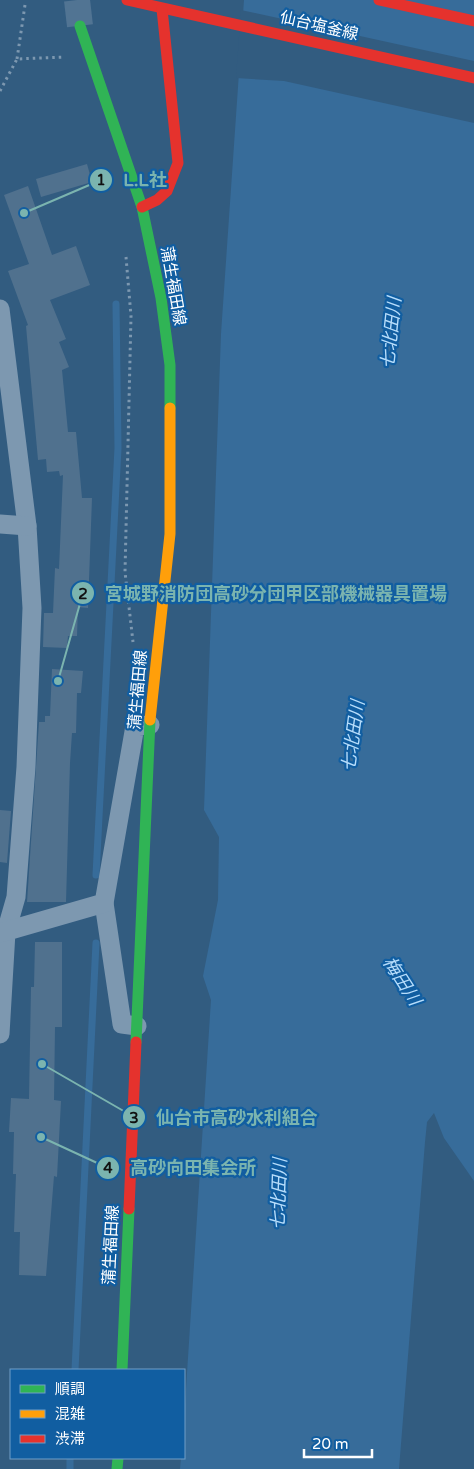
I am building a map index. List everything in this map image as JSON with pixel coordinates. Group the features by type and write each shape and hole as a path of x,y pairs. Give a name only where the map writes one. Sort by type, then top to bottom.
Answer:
{"main road":[{"name":"仙台塩釜線","path":"127,0 474,78"},
{"path":"379,0 474,21"},
{"path":"142,207 158,202 171,186 178,163 162,9"},
{"name":"蒲生福田線","path":"80,26 142,207 161,298 170,365 170,534 150,724 122,1369"}],"street":[{"path":"0,309 27,526 32,608 26,767 16,897 3,933 0,1034"},
{"path":"0,524 27,526"},
{"path":"137,1026 122,1024 104,903 135,726 150,724"},
{"path":"3,933 104,903"}],"path":[{"path":"0,91 17,58 24,5"},
{"path":"17,58 72,57"},
{"path":"125,247 131,316 125,572 133,649"}],"water":[{"path":"244,0 474,0 474,1181 444,1138 434,1113 427,1122 425,1142 399,1469 180,1469 181,1459 185,1459 185,1404 211,1000 203,976 218,900 219,837 204,810 221,334"}],"pier":[{"path":"241,10 474,61 474,123 284,81 236,78"}],"building":[{"path":"87,164 92,182 41,197 36,179"},
{"path":"28,186 52,255 76,246 90,285 50,300 66,339 59,342 69,367 62,370 68,432 76,432 82,498 92,498 88,608 78,607 77,636 68,636 67,648 43,647 44,613 53,613 55,568 59,569 63,475 60,476 59,471 47,472 46,459 38,460 26,326 28,325 8,271 29,264 4,195"},
{"path":"52,669 83,671 81,693 77,693 76,733 72,733 66,902 27,902 39,722 45,722 45,716 50,716"},
{"path":"0,810 11,811 7,863 0,862"},
{"path":"35,942 62,942 62,1027 55,1027 54,1100 61,1101 57,1177 54,1176 46,1276 19,1275 20,1232 14,1232 16,1174 13,1174 14,1132 9,1132 11,1098 29,1099 31,987 34,987"}],"waterway":[{"path":"96,875 118,448 116,304"},
{"path":"75,1369 96,943"},
{"path":"70,1459 70,1469"}],"tunnel":[{"path":"77,0 80,26"}],"traffic: fast":[{"path":"80,26 142,207 161,298 170,365 170,408"},
{"path":"136,1042 150,720"},
{"path":"122,1369 129,1209"},
{"path":"117,1469 118,1459"}],"traffic: slow":[{"path":"150,720 170,534 170,408"}],"traffic: jam":[{"path":"127,0 474,78"},
{"path":"379,0 474,21"},
{"path":"142,207 157,200 167,191 178,163 162,9"},
{"path":"129,1209 136,1042"}],"place":[{"name":"L.L社","path":"24,213"},
{"name":"宮城野消防団高砂分団甲区部機械器具置場","path":"58,681"},
{"name":"仙台市高砂水利組合","path":"42,1064"},
{"name":"高砂向田集会所","path":"41,1137"}],"water label":[{"name":"七北田川","path":"391,333"},
{"name":"七北田川","path":"353,736"},
{"name":"梅田川","path":"402,981"},
{"name":"七北田川","path":"279,1194"}]}
